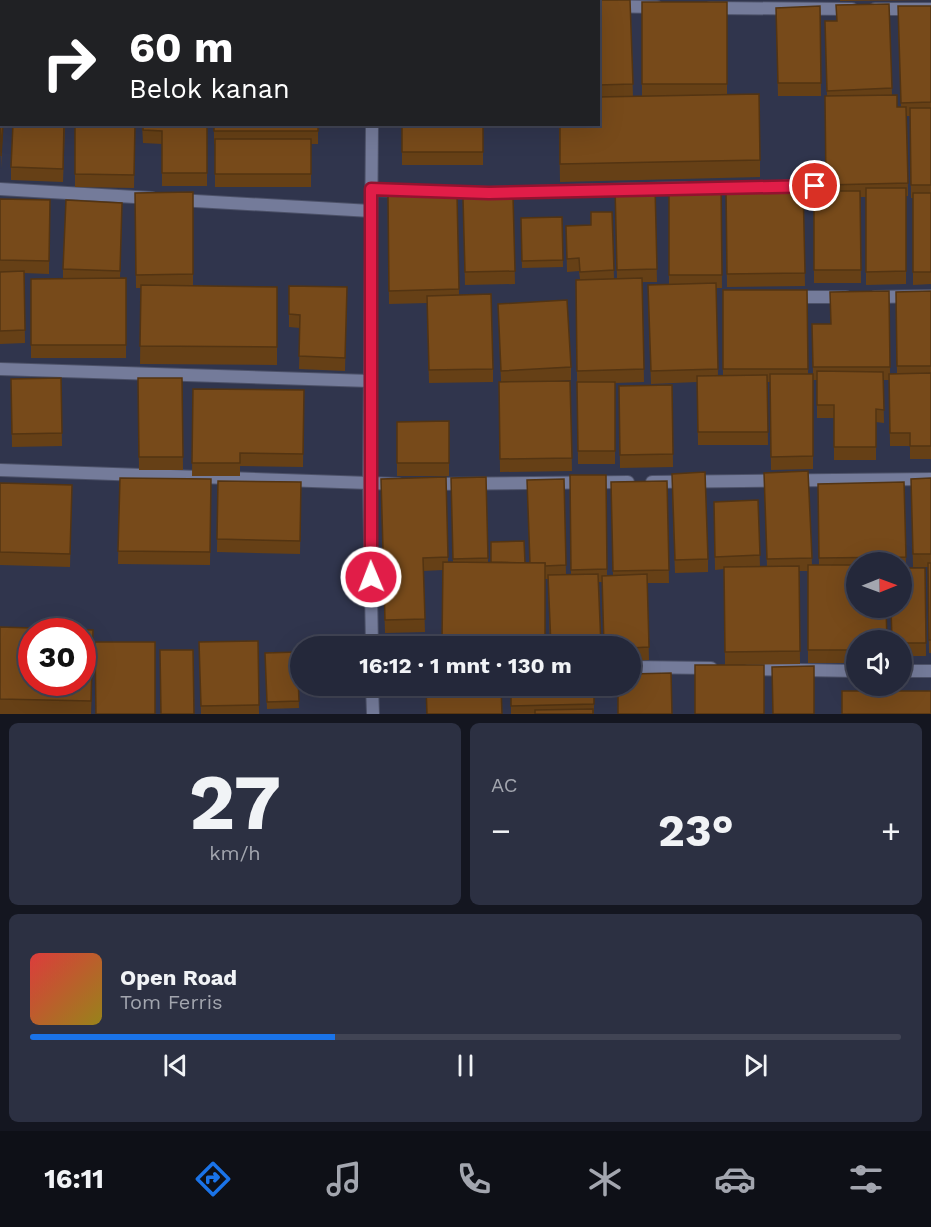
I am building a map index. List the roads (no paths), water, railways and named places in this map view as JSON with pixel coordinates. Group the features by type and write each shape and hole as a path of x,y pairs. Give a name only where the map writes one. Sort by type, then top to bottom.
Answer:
{"street":[{"path":"600,6 668,7"},
{"path":"702,8 931,9"},
{"path":"372,126 369,485 372,636"},
{"path":"768,187 815,186"},
{"path":"371,189 489,193 696,188"},
{"path":"0,189 371,211"},
{"path":"773,297 931,296"},
{"path":"0,369 370,381"},
{"path":"0,470 369,485 931,479"},
{"path":"641,667 846,670"},
{"path":"912,671 931,671"},
{"path":"372,696 373,714"}]}
